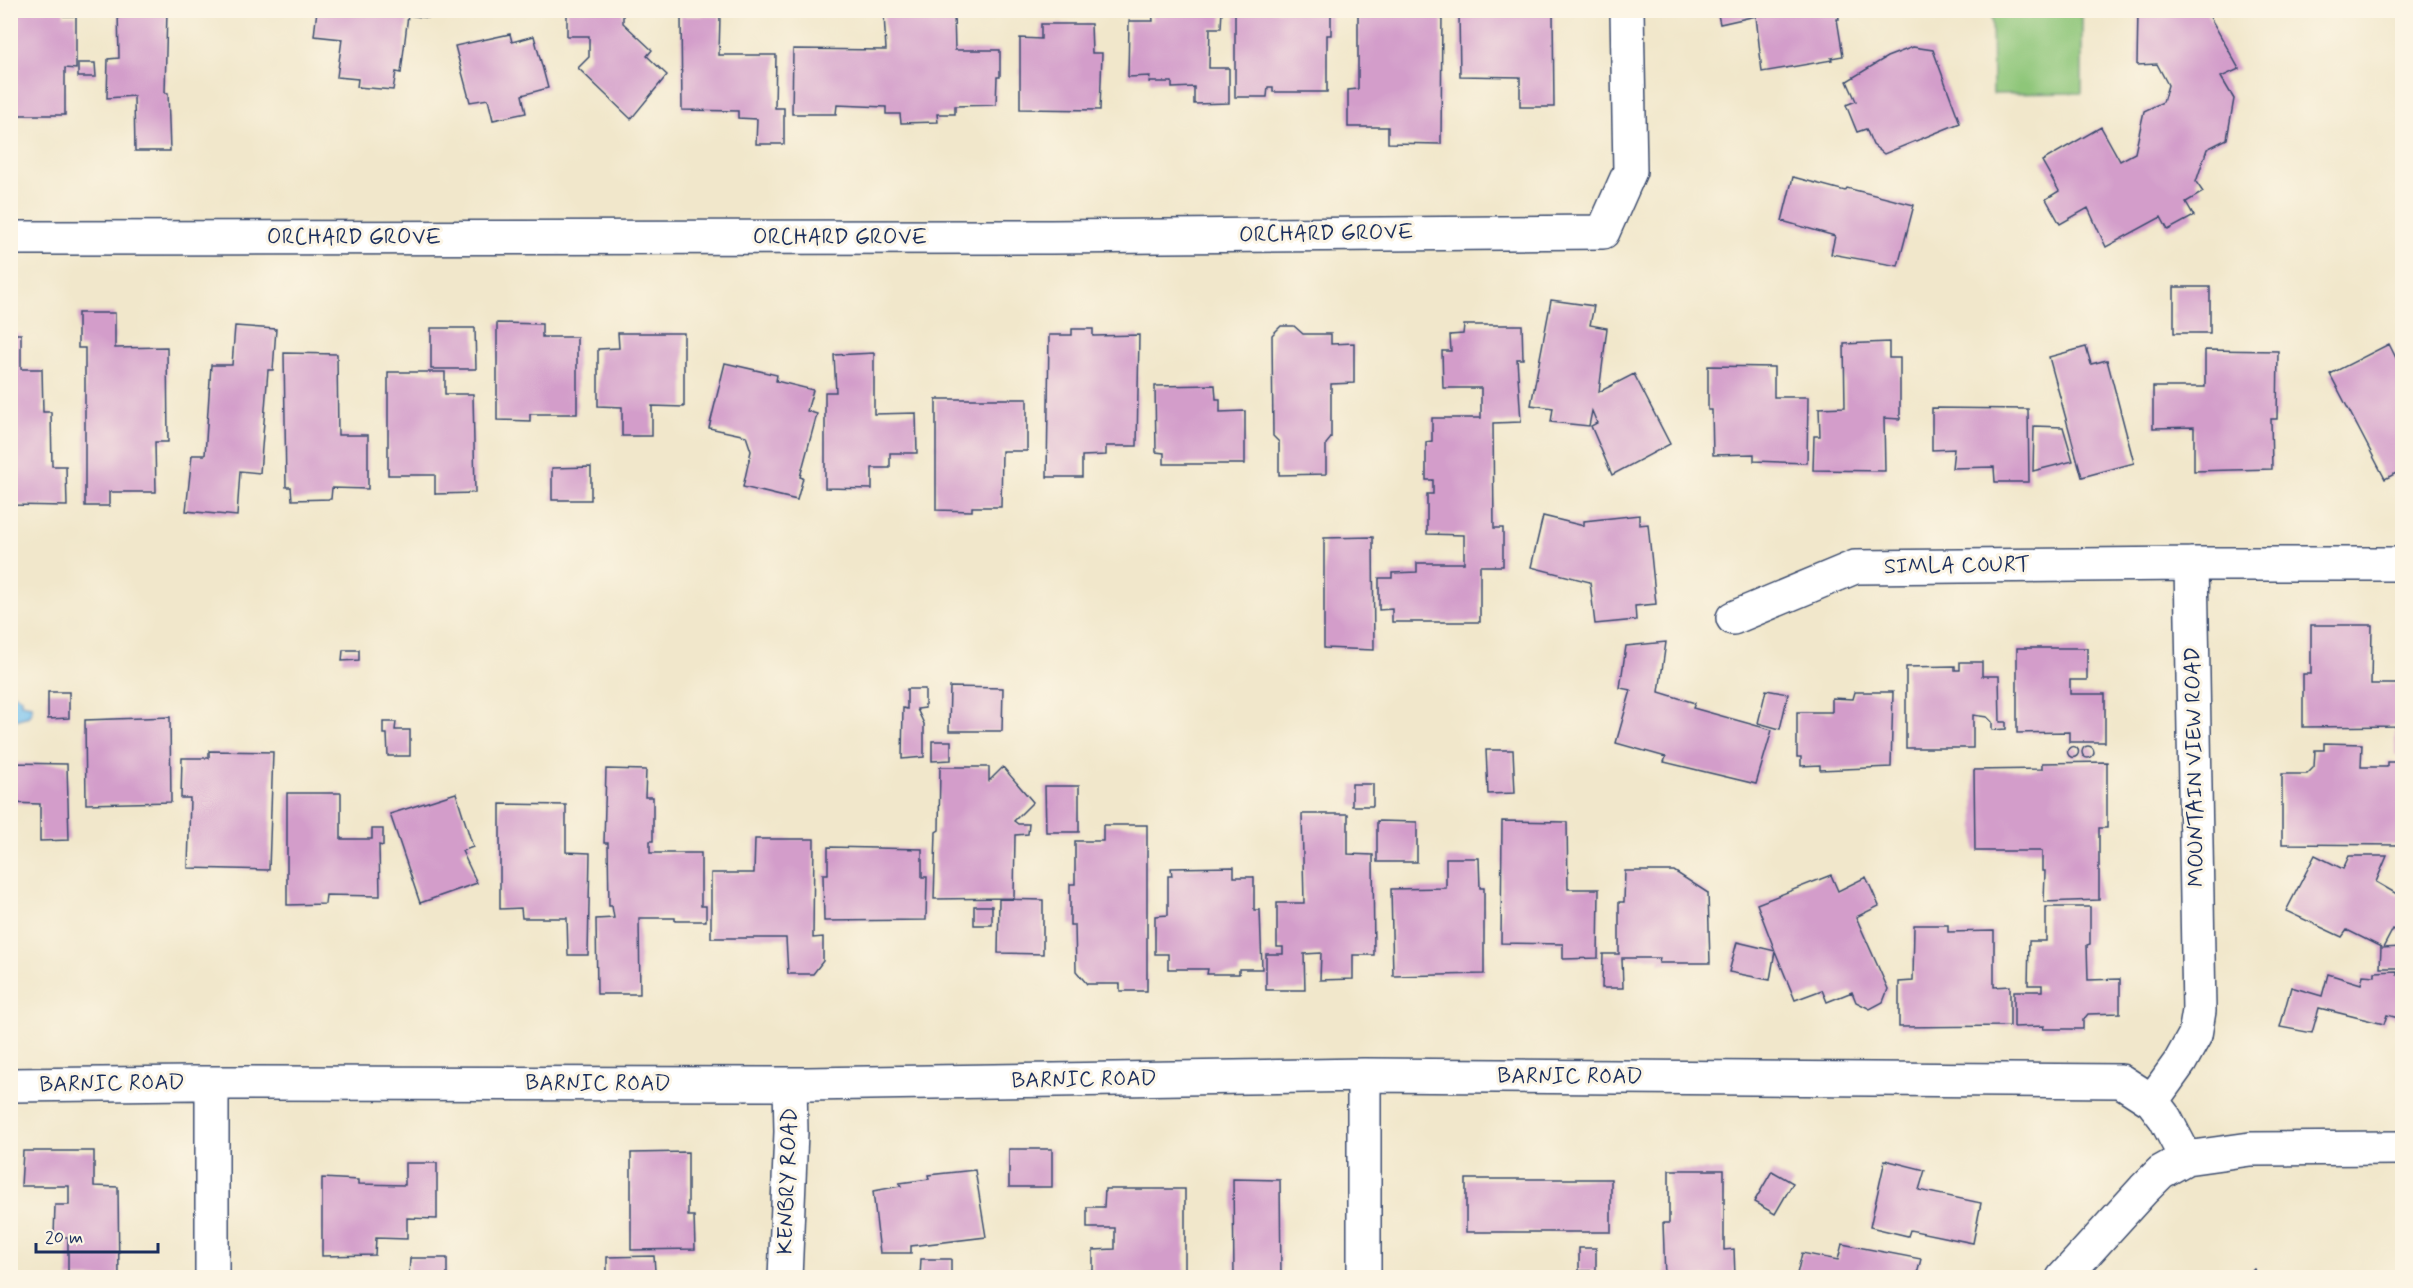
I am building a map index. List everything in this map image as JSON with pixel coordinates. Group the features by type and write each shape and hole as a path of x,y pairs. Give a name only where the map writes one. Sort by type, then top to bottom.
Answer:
{"street":[{"name":"ORCHARD GROVE","path":"10,238 1051,237 1603,232 1630,171 1627,10"},
{"path":"2191,564 2403,564"},
{"name":"SIMLA COURT","path":"1732,618 1855,567 2191,564"},
{"name":"MOUNTAIN VIEW ROAD","path":"2152,1101 2180,1062 2195,1035 2199,1011 2191,564"},
{"path":"1364,1075 1364,1278"},
{"name":"BARNIC ROAD","path":"10,1085 790,1084 1364,1075 2121,1081 2152,1101"},
{"path":"212,1083 212,1278"},
{"name":"KENBRY ROAD","path":"785,1278 791,1132 790,1084"},
{"path":"2152,1101 2165,1118 2186,1158"},
{"path":"2063,1278 2161,1172 2186,1158 2250,1149 2403,1148"}],"green space":[{"path":"1992,11 2082,11 2082,93 1993,94"}],"water":[{"path":"14,694 21,698 21,703 31,705 32,709 29,716 11,721 11,695"}],"building":[{"path":"10,10 64,10 64,16 76,16 76,69 65,68 65,115 13,115"},
{"path":"118,10 167,10 165,93 168,93 170,151 135,151 134,96 107,98 108,59 119,58"},
{"path":"317,10 429,10 428,18 408,15 401,73 396,72 393,90 357,87 358,79 337,77 342,39 314,36"},
{"path":"463,10 494,10 493,17 463,15"},
{"path":"567,10 623,10 623,23 652,50 647,56 667,75 631,119 578,68 589,57 589,36 567,36"},
{"path":"909,10 936,10 936,14 954,14 955,50 1000,50 1000,77 997,77 996,105 955,106 955,114 937,114 938,122 901,123 900,114 886,114 886,107 837,105 836,114 792,114 793,49 886,50 884,14 909,14"},
{"path":"1152,10 1222,10 1221,28 1210,28 1209,68 1229,68 1229,103 1194,104 1194,87 1172,88 1172,82 1149,82 1150,76 1128,77 1129,21 1153,21"},
{"path":"1235,10 1331,10 1331,35 1327,35 1327,92 1273,92 1273,87 1268,87 1267,97 1235,97"},
{"path":"1358,10 1442,10 1441,144 1388,143 1388,127 1348,127 1348,90 1358,89"},
{"path":"1717,10 1838,10 1839,19 1837,19 1843,56 1762,72 1756,16 1720,24"},
{"path":"2138,10 2206,10 2239,69 2221,77 2234,99 2227,139 2207,149 2196,182 2203,192 2186,202 2194,216 2168,230 2161,217 2106,247 2088,208 2060,224 2046,199 2059,191 2042,161 2101,127 2120,161 2135,153 2144,111 2163,102 2168,85 2157,64 2137,65"},
{"path":"1553,13 1554,107 1520,107 1520,77 1460,76 1459,14"},
{"path":"681,16 720,16 719,55 776,55 775,108 784,108 784,144 756,144 757,119 738,118 738,111 682,110"},
{"path":"1041,24 1091,24 1092,53 1102,53 1100,110 1020,109 1020,38 1041,39"},
{"path":"510,34 512,42 534,36 548,88 522,95 526,113 493,120 488,99 470,102 455,46"},
{"path":"1913,47 1933,50 1960,123 1884,154 1873,145 1866,129 1857,132 1846,105 1856,101 1847,81 1887,57"},
{"path":"78,63 95,63 96,77 78,77"},
{"path":"1793,177 1845,191 1847,188 1914,205 1898,266 1831,254 1835,236 1782,221"},
{"path":"2174,287 2210,287 2210,333 2174,333"},
{"path":"1551,300 1594,306 1590,325 1607,328 1599,392 1634,374 1670,444 1612,475 1591,426 1597,423 1592,411 1589,426 1551,422 1553,408 1531,405"},
{"path":"78,313 115,313 115,348 167,347 168,442 155,442 156,492 109,492 109,506 85,506 85,348 78,348"},
{"path":"497,323 542,324 542,337 577,337 577,414 530,414 530,421 497,420"},
{"path":"1464,325 1522,325 1523,359 1517,359 1521,422 1493,423 1494,528 1503,528 1503,566 1480,566 1480,622 1392,622 1392,609 1379,610 1379,578 1392,578 1392,573 1417,572 1417,563 1464,563 1464,535 1427,534 1427,494 1433,494 1433,480 1426,480 1426,442 1432,441 1432,418 1481,418 1481,388 1443,388 1442,351 1451,351 1450,335 1463,334"},
{"path":"235,326 276,329 273,370 268,370 260,473 240,471 237,516 186,511 192,455 205,455 211,365 232,365"},
{"path":"1281,326 1294,326 1303,334 1331,334 1331,344 1354,343 1354,383 1331,384 1331,438 1326,444 1326,474 1279,475 1279,442 1273,436 1272,335"},
{"path":"431,328 475,328 476,369 431,369"},
{"path":"1072,329 1093,329 1093,336 1139,335 1137,446 1106,446 1106,455 1082,456 1082,477 1047,477 1049,335 1072,335"},
{"path":"618,333 684,333 684,407 652,406 652,436 622,436 622,407 598,406 598,349 619,348"},
{"path":"10,334 21,334 21,369 42,369 43,412 51,412 52,466 66,466 67,506 10,505"},
{"path":"1889,342 1889,358 1900,358 1900,419 1884,418 1885,471 1813,470 1814,436 1820,436 1819,408 1845,407 1844,344"},
{"path":"2389,344 2402,370 2402,470 2385,479 2330,374"},
{"path":"2086,347 2091,364 2107,360 2134,463 2082,477 2049,357"},
{"path":"2205,350 2278,351 2277,419 2271,419 2272,469 2194,471 2194,427 2153,428 2153,387 2205,387"},
{"path":"284,353 337,354 338,435 368,435 368,489 332,488 331,499 292,500 291,487 286,487"},
{"path":"874,353 874,414 916,413 917,453 890,453 890,468 872,468 872,489 825,488 825,392 836,392 834,355"},
{"path":"725,363 777,375 776,381 813,390 807,411 817,414 800,477 803,478 797,500 743,487 751,451 746,436 709,428"},
{"path":"1708,366 1774,367 1774,397 1808,397 1807,463 1754,461 1754,454 1713,455 1712,410 1708,410"},
{"path":"388,372 445,372 445,394 473,394 475,493 435,494 435,475 388,475"},
{"path":"1215,385 1216,399 1220,399 1220,412 1245,411 1245,464 1164,464 1164,453 1156,452 1155,386"},
{"path":"936,399 1027,399 1027,451 1002,451 1001,507 972,507 972,511 936,510"},
{"path":"1932,408 2028,409 2029,482 1995,482 1994,467 1952,468 1954,449 1932,450"},
{"path":"2034,426 2063,427 2073,461 2033,471"},
{"path":"591,467 591,500 552,500 552,468"},
{"path":"1639,515 1639,525 1648,524 1656,604 1635,606 1636,620 1595,624 1590,582 1531,567 1543,516 1584,526 1584,521"},
{"path":"1373,537 1374,650 1324,648 1324,538"},
{"path":"2311,625 2372,625 2371,684 2402,684 2402,726 2303,727 2303,674 2311,674"},
{"path":"1666,642 1659,692 1695,703 1693,708 1772,730 1756,784 1664,762 1666,757 1616,743 1631,690 1620,688 1626,646"},
{"path":"2017,648 2087,648 2087,680 2070,680 2070,694 2105,694 2105,742 2069,742 2069,732 2017,733"},
{"path":"343,650 359,650 359,660 342,661"},
{"path":"1960,662 1982,662 1982,676 1999,676 2000,722 2006,722 2006,729 1992,730 1992,722 1987,717 1973,715 1973,748 1906,748 1906,667 1955,666 1955,670 1960,670"},
{"path":"950,687 1003,688 1002,731 949,731"},
{"path":"907,689 925,689 925,708 917,709 924,724 924,757 902,759 903,708 907,709"},
{"path":"1766,690 1788,694 1780,729 1758,723"},
{"path":"48,692 69,692 69,718 48,719"},
{"path":"1855,692 1893,692 1891,767 1820,770 1820,765 1801,766 1801,757 1797,757 1797,712 1832,712 1832,698 1853,699"},
{"path":"170,717 171,802 86,804 85,720"},
{"path":"383,722 396,722 395,730 410,730 410,756 388,756 387,734 383,734"},
{"path":"2395,732 2402,732 2402,755 2395,755"},
{"path":"932,741 951,741 951,760 932,761"},
{"path":"2324,743 2362,744 2361,767 2387,767 2387,762 2402,762 2402,845 2282,844 2282,774 2307,774 2314,767 2315,750 2324,750"},
{"path":"2088,746 2094,752 2088,758 2082,752"},
{"path":"2073,747 2077,748 2077,756 2073,757 2069,756 2068,752 2069,748"},
{"path":"1486,750 1513,750 1515,793 1488,794"},
{"path":"209,751 273,752 269,870 188,868 190,798 181,798 182,758 209,758"},
{"path":"2107,762 2107,828 2099,828 2099,900 2044,902 2045,871 2042,871 2042,851 1975,851 1974,770 2042,769 2042,763"},
{"path":"10,763 67,764 69,840 40,841 40,804 10,803"},
{"path":"940,767 989,767 989,781 1003,767 1033,802 1014,821 1018,824 1029,824 1028,834 1015,835 1014,898 934,899 936,832 939,830"},
{"path":"606,769 646,770 645,797 653,797 653,841 650,841 650,853 701,853 701,906 706,906 706,921 639,918 640,994 597,994 596,919 614,918 612,906 609,906 608,843 604,843"},
{"path":"1352,784 1373,784 1373,806 1352,806"},
{"path":"1045,786 1079,786 1079,832 1046,832"},
{"path":"287,793 341,793 341,839 372,839 372,829 383,829 383,846 379,845 380,896 326,895 325,904 287,905"},
{"path":"456,793 473,847 462,851 477,883 420,903 390,814"},
{"path":"500,804 566,805 566,852 590,853 588,955 568,955 567,918 522,918 521,908 500,909"},
{"path":"1302,814 1348,814 1348,854 1373,855 1374,955 1353,955 1353,979 1320,980 1321,953 1304,954 1305,990 1266,990 1266,954 1283,954 1283,947 1277,947 1277,903 1304,903"},
{"path":"1377,821 1417,822 1417,862 1377,862"},
{"path":"1502,821 1567,822 1568,889 1599,889 1598,958 1563,959 1563,944 1501,943"},
{"path":"1103,825 1147,825 1147,991 1120,991 1120,984 1087,984 1076,971 1075,925 1070,925 1070,884 1075,884 1075,841 1103,841"},
{"path":"755,839 814,839 813,938 823,937 823,961 813,974 788,974 786,938 711,938 711,873 754,873"},
{"path":"828,847 922,849 922,877 927,877 926,920 824,921 823,874 828,874"},
{"path":"2315,855 2343,869 2349,856 2387,856 2376,882 2402,897 2402,933 2393,929 2383,948 2402,947 2402,968 2380,968 2381,947 2347,930 2342,937 2286,911"},
{"path":"1446,858 1479,858 1480,888 1484,888 1484,974 1393,976 1391,889 1446,888"},
{"path":"1234,867 1234,877 1254,877 1254,910 1260,910 1262,969 1239,969 1239,974 1207,974 1208,969 1168,969 1168,954 1155,954 1155,916 1168,915 1168,876 1172,876 1171,868"},
{"path":"1625,871 1674,871 1708,893 1710,963 1659,963 1660,958 1622,958 1623,988 1602,988 1603,954 1619,954 1619,902 1624,902"},
{"path":"1831,875 1838,891 1866,877 1879,906 1856,917 1888,989 1883,1002 1870,1009 1856,1002 1852,992 1827,1002 1822,990 1795,1000 1757,904"},
{"path":"999,899 1043,900 1043,954 998,953"},
{"path":"974,906 992,906 992,925 974,925"},
{"path":"2046,907 2090,907 2090,944 2087,945 2088,980 2120,979 2120,1013 2088,1014 2083,1020 2083,1029 2043,1029 2044,1026 2014,1027 2014,991 2042,991 2042,985 2028,985 2029,941 2046,941"},
{"path":"1914,925 1948,925 1948,932 1994,931 1994,987 2010,986 2010,1026 1899,1027 1899,982 1913,981"},
{"path":"1737,942 1775,951 1770,980 1729,972"},
{"path":"2397,971 2397,975 2402,977 2402,1019 2387,1015 2384,1024 2319,1008 2312,1033 2280,1027 2291,987 2322,996 2328,974 2361,984 2363,975 2375,976 2375,972"},
{"path":"1009,1149 1052,1149 1052,1187 1009,1187"},
{"path":"23,1151 94,1151 94,1186 118,1187 119,1278 68,1278 68,1237 54,1237 55,1205 69,1205 69,1186 21,1186"},
{"path":"688,1152 688,1216 694,1216 695,1249 631,1250 631,1153"},
{"path":"1885,1160 1925,1170 1919,1190 1981,1203 1973,1243 1910,1230 1908,1236 1870,1227"},
{"path":"405,1163 437,1163 437,1219 407,1218 407,1239 376,1238 375,1255 322,1256 322,1178 358,1180 358,1184 405,1185"},
{"path":"975,1170 986,1237 911,1246 911,1253 880,1253 873,1191 901,1186 899,1183 929,1179 928,1175"},
{"path":"1669,1170 1724,1170 1724,1250 1734,1249 1735,1277 1665,1277 1663,1223 1669,1223"},
{"path":"1772,1171 1793,1183 1775,1214 1754,1202"},
{"path":"1233,1179 1280,1180 1281,1278 1234,1278"},
{"path":"1466,1179 1611,1179 1611,1232 1466,1232"},
{"path":"1105,1189 1185,1189 1185,1278 1085,1278 1085,1271 1093,1270 1093,1250 1115,1249 1115,1228 1087,1228 1087,1207 1104,1207"},
{"path":"1842,1244 1921,1259 1916,1278 1796,1278 1802,1253 1838,1260"},
{"path":"1579,1248 1596,1248 1596,1271 1579,1271"},
{"path":"654,1256 655,1271 660,1271 660,1278 607,1278 607,1257"},
{"path":"410,1258 447,1258 447,1278 409,1277"},
{"path":"921,1259 951,1259 951,1278 920,1278"},
{"path":"2254,1269 2262,1278 2246,1278"},
{"path":"2391,1272 2392,1274 2402,1272 2402,1278 2369,1278"}]}
